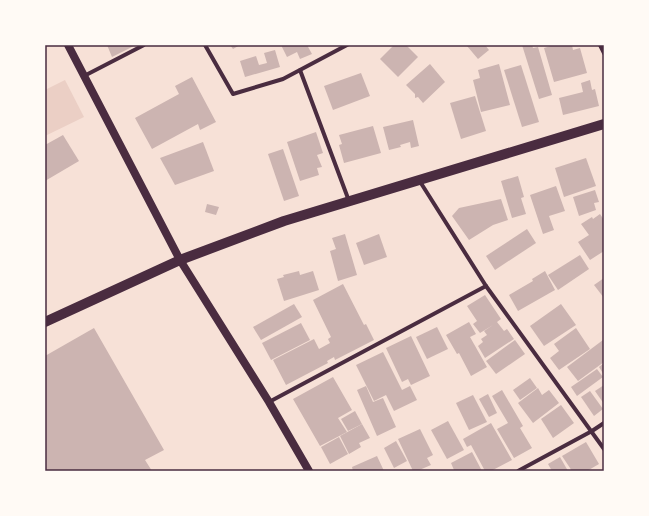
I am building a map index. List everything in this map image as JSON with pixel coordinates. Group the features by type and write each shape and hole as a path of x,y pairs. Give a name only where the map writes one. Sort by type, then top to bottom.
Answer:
{"main road":[{"path":"68,45 180,260 269,402 309,471"},
{"path":"45,322 180,260 284,221 604,124"}],"street":[{"path":"84,76 144,45"},
{"path":"205,45 233,94 283,79 347,45"},
{"path":"601,45 604,54"},
{"path":"300,70 349,201"},
{"path":"419,180 486,286 604,449"},
{"path":"269,402 486,286"},
{"path":"518,471 604,423"}],"shaded area":[{"path":"65,80 84,117 45,136 45,90"}],"building":[{"path":"107,45 136,45 112,57"},
{"path":"230,45 240,45 233,49"},
{"path":"281,45 307,45 312,54 300,59 297,52 287,57"},
{"path":"394,45 406,45 418,57 398,77 380,59"},
{"path":"485,45 489,50 478,59 467,46"},
{"path":"522,45 532,45 533,48 538,47 552,95 539,99"},
{"path":"554,45 572,45 573,50 580,48 587,73 554,82 544,48"},
{"path":"275,50 280,67 245,77 240,61 256,56 259,65 267,63 264,53"},
{"path":"430,64 445,82 423,103 418,97 415,98 415,94 406,85"},
{"path":"499,64 510,105 481,112 473,80 480,78 478,70"},
{"path":"521,65 539,122 522,127 504,70"},
{"path":"361,73 370,96 333,110 324,86"},
{"path":"192,77 216,122 200,130 198,124 152,149 135,118 179,94 175,86"},
{"path":"590,80 592,90 595,89 599,106 563,115 559,98 583,92 581,83"},
{"path":"475,96 486,131 461,139 450,103"},
{"path":"413,120 419,146 411,148 410,142 400,145 401,147 389,150 383,127"},
{"path":"373,126 381,153 344,163 339,145 342,144 339,135"},
{"path":"316,132 323,153 317,155 322,167 317,168 319,175 300,181 287,142"},
{"path":"63,135 79,161 45,181 45,145"},
{"path":"203,142 214,171 175,185 160,158"},
{"path":"283,149 299,196 284,201 268,154"},
{"path":"586,158 596,186 564,197 555,168"},
{"path":"518,176 524,197 521,198 526,214 512,218 501,181"},
{"path":"556,186 565,211 549,216 554,230 543,234 530,195"},
{"path":"595,190 599,202 594,203 596,210 579,216 573,197"},
{"path":"501,199 508,220 493,225 469,240 452,216 459,208"},
{"path":"207,204 219,207 216,215 205,212"},
{"path":"600,214 604,220 604,251 590,260 578,242 589,235 581,224"},
{"path":"527,229 536,243 495,270 486,256"},
{"path":"345,234 357,275 338,281 330,251 336,249 332,238"},
{"path":"379,234 387,257 364,265 356,243"},
{"path":"580,255 589,269 558,290 548,275"},
{"path":"299,271 300,275 313,271 319,290 284,301 277,279 284,277 283,275"},
{"path":"545,271 555,290 518,311 509,295 533,281 532,279"},
{"path":"604,278 604,298 594,285"},
{"path":"343,284 364,325 366,324 374,340 335,360 334,357 327,361 328,363 286,385 273,360 314,339 319,349 330,343 328,339 331,337 313,300"},
{"path":"485,295 501,319 497,322 504,331 507,329 514,339 485,358 478,346 483,342 481,339 487,335 484,331 493,325 480,333 473,324 477,321 467,306"},
{"path":"294,304 302,317 261,340 253,327"},
{"path":"561,304 576,325 544,346 530,326"},
{"path":"469,322 476,334 470,337 487,367 471,376 459,353 457,354 446,335"},
{"path":"301,323 310,340 271,360 262,343"},
{"path":"437,327 448,349 427,359 416,337"},
{"path":"94,328 164,450 145,460 152,471 45,471 45,356"},
{"path":"576,328 590,349 559,370 550,358 559,351 554,344"},
{"path":"411,336 430,376 411,385 408,379 402,382 386,348"},
{"path":"515,340 525,354 496,374 486,361"},
{"path":"603,340 604,362 578,381 567,367"},
{"path":"383,352 402,390 410,386 417,400 394,411 386,395 374,401 356,365"},
{"path":"604,363 604,375 599,367"},
{"path":"597,369 603,377 577,396 571,387"},
{"path":"333,377 352,410 338,418 347,432 320,446 293,399"},
{"path":"530,378 537,388 520,400 513,390"},
{"path":"604,385 604,404 595,391"},
{"path":"366,386 373,402 383,398 396,427 377,436 357,390"},
{"path":"538,388 542,395 549,390 559,403 533,423 518,403"},
{"path":"502,390 523,426 520,428 532,448 514,458 497,429 508,423 492,396"},
{"path":"590,391 603,409 594,416 581,397"},
{"path":"488,394 497,413 489,417 479,399"},
{"path":"473,395 487,422 469,430 456,403"},
{"path":"561,405 574,423 553,438 541,419"},
{"path":"355,411 362,424 348,431 341,419"},
{"path":"448,421 464,450 447,459 431,430"},
{"path":"491,423 512,460 491,471 485,471 471,445 467,447 463,439"},
{"path":"362,424 370,438 359,443 361,447 349,454 340,436"},
{"path":"420,429 433,455 427,458 431,465 417,471 413,471 398,439"},
{"path":"339,437 348,454 330,464 321,447"},
{"path":"396,441 407,461 394,468 384,448"},
{"path":"586,442 599,464 587,471 572,471 562,456"},
{"path":"472,452 482,471 452,471 454,470 451,463"},
{"path":"377,456 384,471 353,471 352,467"},
{"path":"560,457 568,471 552,471 548,464"}]}
